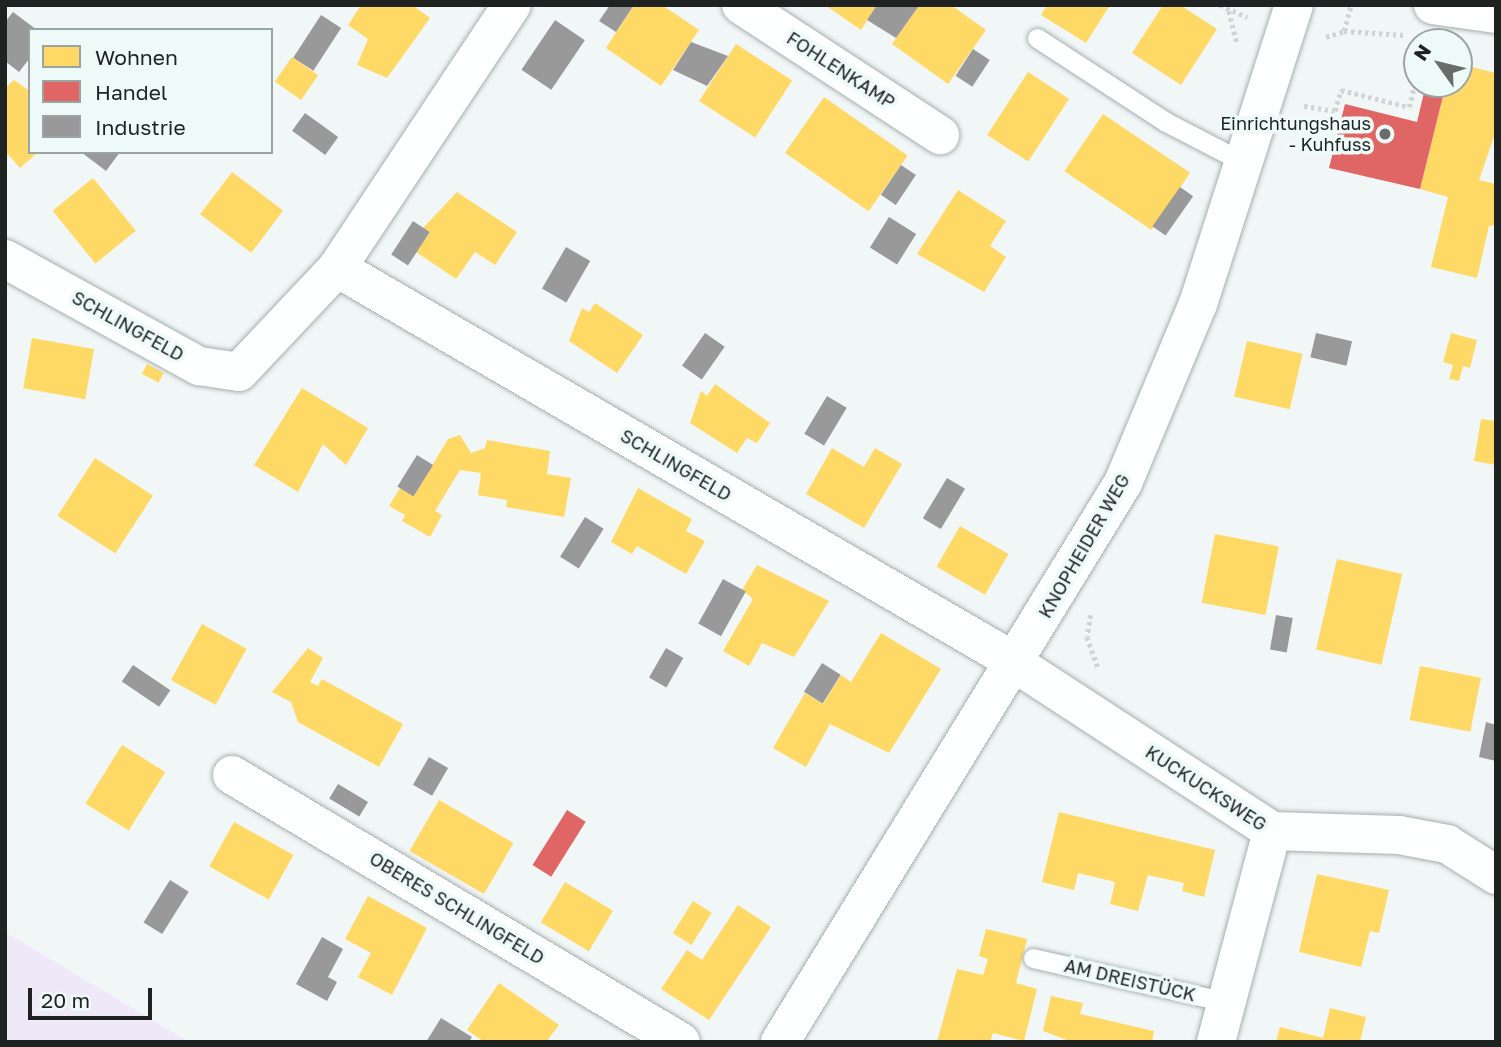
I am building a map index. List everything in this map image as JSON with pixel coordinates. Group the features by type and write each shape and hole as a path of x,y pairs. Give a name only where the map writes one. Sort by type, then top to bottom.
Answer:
{"street":[{"name":"SCHLINGFELD","path":"5,259 200,366 239,372 337,268 512,5"},
{"name":"FOHLENKAMP","path":"741,5 940,135"},
{"name":"KNOPHEIDER WEG","path":"780,1042 1123,483 1198,304 1294,5"},
{"path":"1433,5 1496,14"},
{"name":"SCHLINGFELD","path":"337,268 1014,663"},
{"name":"KUCKUCKSWEG","path":"1014,663 1272,831 1399,835 1447,844 1496,875"},
{"name":"OBERES SCHLINGFELD","path":"232,775 681,1042"},
{"path":"1216,1042 1272,831"}],"lane":[{"path":"1037,38 1166,122 1245,163"},
{"name":"AM DREISTÜCK","path":"1033,958 1227,1002"}],"path":[{"path":"1229,11 1238,49"},
{"path":"1317,50 1323,38"},
{"path":"1293,104 1335,111 1340,90 1409,107 1411,98"},
{"path":"1092,607 1087,637 1103,678"}],"shaded area":[{"path":"5,932 189,1042 5,1042"}],"building: Wohnen":[{"path":"361,5 412,5 430,18 387,78 357,65 368,39 348,25"},
{"path":"634,5 662,5 699,30 661,86 606,48"},
{"path":"825,5 877,5 861,30"},
{"path":"919,5 951,5 986,30 948,84 892,44"},
{"path":"1047,5 1110,5 1086,43 1041,15"},
{"path":"1163,5 1180,5 1217,29 1181,85 1132,53"},
{"path":"736,44 792,80 755,138 699,101"},
{"path":"292,57 318,75 301,100 275,82"},
{"path":"1473,67 1496,73 1496,131 1479,180 1496,184 1496,225 1489,226 1477,278 1431,267 1448,197 1420,189 1443,98 1473,98"},
{"path":"1028,72 1069,99 1028,162 987,135"},
{"path":"14,80 28,90 28,154 36,154 20,168 5,151 5,88"},
{"path":"824,97 908,156 869,211 785,153"},
{"path":"1103,114 1190,173 1151,230 1064,171"},
{"path":"232,172 283,211 251,253 200,214"},
{"path":"93,178 136,231 95,264 53,211"},
{"path":"958,190 1006,221 990,246 1006,257 984,292 917,254"},
{"path":"457,192 517,232 495,265 475,252 456,279 416,252 430,232 423,228"},
{"path":"595,303 643,335 617,373 569,341 582,308 589,312"},
{"path":"1451,333 1477,340 1470,368 1463,366 1459,381 1449,379 1453,365 1443,362"},
{"path":"32,338 94,349 85,399 23,388"},
{"path":"1247,341 1303,354 1290,409 1234,397"},
{"path":"147,364 164,373 159,383 142,374"},
{"path":"715,384 770,423 757,443 747,438 737,453 690,423 701,391 707,396"},
{"path":"302,388 368,428 346,465 323,444 298,492 254,465"},
{"path":"1481,419 1496,421 1496,465 1474,461"},
{"path":"460,435 471,453 485,448 487,440 550,451 547,474 571,478 564,517 506,507 507,500 478,495 481,473 460,470 435,511 442,515 430,537 402,521 405,515 389,506 400,488 414,496 448,439"},
{"path":"832,448 864,467 875,448 902,464 864,528 806,494"},
{"path":"95,458 153,496 115,553 57,516"},
{"path":"638,488 692,519 686,531 705,541 686,574 637,546 632,554 611,542"},
{"path":"960,526 1008,554 985,595 936,567"},
{"path":"1215,534 1279,546 1265,615 1202,603"},
{"path":"1337,559 1402,574 1381,665 1316,650"},
{"path":"757,565 829,601 794,657 762,643 749,666 723,651 753,599 742,590"},
{"path":"202,624 247,649 216,705 171,680"},
{"path":"881,633 941,669 889,753 830,724 806,767 773,748 805,693 823,704 841,675 851,682"},
{"path":"308,648 323,658 310,682 318,686 322,679 403,724 379,767 298,722 291,702 272,692"},
{"path":"1420,666 1481,678 1470,732 1410,720"},
{"path":"122,745 165,772 129,831 85,804"},
{"path":"439,800 513,843 484,894 410,851"},
{"path":"1059,812 1215,850 1204,897 1182,891 1184,883 1148,875 1138,911 1110,904 1115,882 1078,873 1074,890 1042,882"},
{"path":"234,822 293,855 269,900 209,867"},
{"path":"1317,874 1389,890 1379,933 1370,931 1361,967 1299,952"},
{"path":"565,882 613,911 589,951 541,922"},
{"path":"368,896 427,928 392,995 358,977 371,953 345,939"},
{"path":"693,901 712,913 692,945 673,933"},
{"path":"738,905 771,927 709,1020 661,989 687,950 702,960"},
{"path":"986,929 1027,939 1016,983 1037,989 1024,1041 993,1033 990,1042 937,1042 957,969 983,975 988,959 979,956"},
{"path":"499,983 559,1025 546,1042 484,1042 467,1030"},
{"path":"1051,996 1083,1003 1080,1014 1154,1031 1152,1042 1072,1042 1043,1031"},
{"path":"1330,1008 1366,1017 1360,1042 1276,1042 1280,1027 1323,1038"}],"building: Handel":[{"path":"1423,98 1443,98 1420,189 1329,168 1345,104 1417,122"},
{"path":"567,810 586,822 551,877 533,865"}],"building: Industrie":[{"path":"610,5 634,5 616,32 599,21"},
{"path":"877,5 918,7 896,38 867,20"},
{"path":"13,12 34,28 28,28 28,61 19,72 5,61 5,22"},
{"path":"321,15 341,28 313,71 293,58"},
{"path":"555,20 585,40 551,90 521,70"},
{"path":"691,42 728,56 707,86 673,70"},
{"path":"973,49 990,60 972,87 956,76"},
{"path":"305,113 338,137 325,155 292,131"},
{"path":"84,154 119,154 106,171"},
{"path":"901,165 916,175 896,205 881,195"},
{"path":"1180,187 1193,196 1166,235 1152,226"},
{"path":"889,217 916,234 897,264 870,248"},
{"path":"413,221 430,232 408,265 391,255"},
{"path":"566,247 590,261 566,303 542,289"},
{"path":"705,333 725,347 702,380 682,366"},
{"path":"1316,333 1352,341 1346,366 1310,357"},
{"path":"827,396 847,408 824,446 804,434"},
{"path":"417,455 433,465 414,496 397,486"},
{"path":"947,478 965,489 941,529 923,518"},
{"path":"585,517 604,529 579,569 560,557"},
{"path":"723,579 746,592 721,636 698,624"},
{"path":"1276,615 1293,618 1287,652 1270,649"},
{"path":"666,648 683,658 666,687 649,677"},
{"path":"822,663 841,675 823,703 804,692"},
{"path":"133,665 170,690 159,707 122,682"},
{"path":"1486,722 1496,725 1496,761 1479,757"},
{"path":"429,757 448,768 432,796 413,785"},
{"path":"338,784 368,802 359,817 329,799"},
{"path":"170,880 189,892 162,934 144,922"},
{"path":"322,937 343,949 328,977 337,982 327,1001 296,984"},
{"path":"441,1018 472,1037 469,1042 426,1042"}],"place":[{"name":"Einrichtungshaus - Kuhfuss","path":"1385,134"}]}
